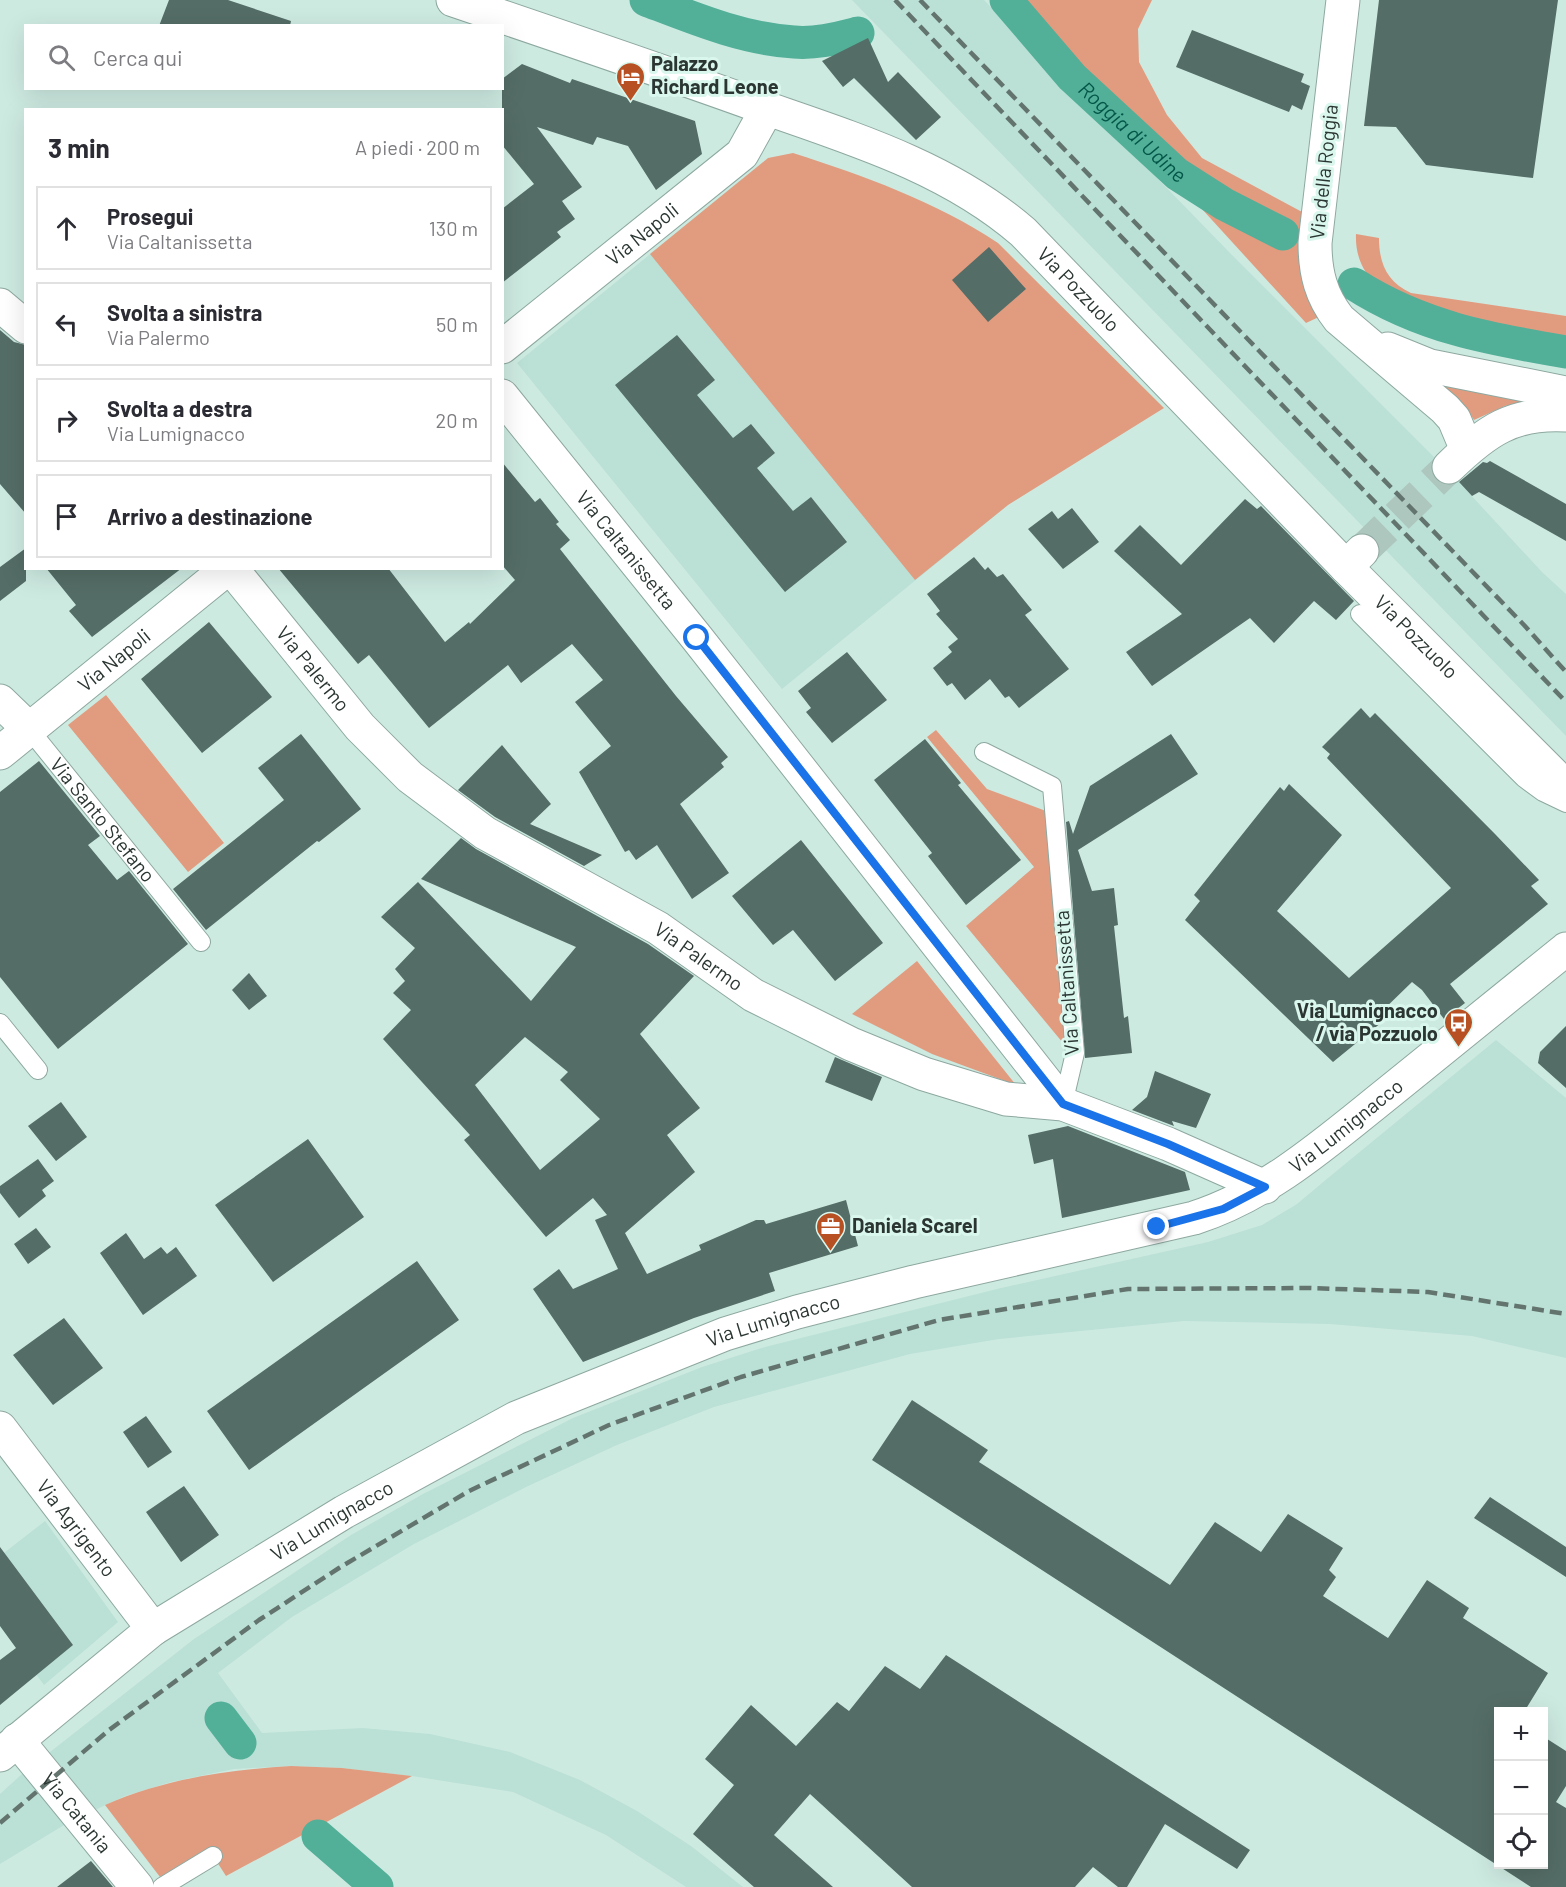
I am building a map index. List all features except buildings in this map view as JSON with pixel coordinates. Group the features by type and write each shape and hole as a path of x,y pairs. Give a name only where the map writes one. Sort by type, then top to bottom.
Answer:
{"street":[{"name":"Via Pozzuolo","path":"453,0 819,126 924,168 979,197 1004,216 1354,559 1566,787"},
{"name":"Via della Roggia","path":"1343,0 1315,257 1322,294 1339,319 1454,419 1458,458 1498,428 1517,419 1542,414 1566,415"},
{"name":"Via Napoli","path":"504,345 742,154 767,109"},
{"path":"0,304 24,325"},
{"name":"Via della Roggia","path":"1354,332 1430,366 1566,393"},
{"name":"Via Caltanissetta","path":"504,398 704,647 1063,1104"},
{"name":"Via Napoli","path":"0,753 228,570"},
{"name":"Via Palermo","path":"232,570 360,727 411,777 485,833 658,928 753,995 851,1044 980,1093 1034,1103 1063,1104 1177,1148 1265,1187"},
{"name":"Via Santo Stefano","path":"0,701 29,729"},
{"name":"Via Lumignacco","path":"8,1747 153,1629 344,1512 516,1418 725,1334 797,1312 914,1282 1194,1218 1223,1209 1265,1187 1334,1136 1566,949"},
{"name":"Via Agrigento","path":"0,1428 153,1629"},
{"name":"Via Catania","path":"8,1747 137,1887"}],"lane":[{"path":"1360,614 1524,778 1543,792 1566,803"},
{"name":"Via Santo Stefano","path":"29,729 201,942"},
{"name":"Via Caltanissetta","path":"984,752 1052,786 1075,1053 1063,1104"},
{"path":"0,1023 38,1070"},
{"path":"162,1887 213,1856"}],"shaded area":[{"path":"852,0 984,0 1231,254 1456,479 1542,572 1566,594 1566,736"},
{"path":"1009,0 1152,0 1138,29 1139,62 1167,115 1202,158 1304,213 1321,316 1306,323 1170,174 1143,137"},
{"path":"793,153 924,202 998,243 1164,408 1008,505 915,580 650,254 768,158"},
{"path":"742,179 1008,505 782,689 517,363"},
{"path":"1356,234 1379,238 1386,271 1396,283 1411,293 1566,316 1566,336 1442,313 1396,297 1373,282 1364,270 1357,249"},
{"path":"1441,384 1533,401 1505,406 1474,420 1465,406"},
{"path":"106,695 224,843 188,872 68,725"},
{"path":"936,730 987,789 1046,811 1067,1033 1063,1043 966,926 1034,867 927,737"},
{"path":"917,961 1016,1085 932,1054 852,1014"},
{"path":"1496,1040 1566,1098 1566,1358 1472,1336 1330,1324 1184,1321 999,1339 910,1354 714,1407 617,1445 526,1487 414,1544 292,1617 218,1673 262,1733 363,1728 430,1734 510,1752 580,1780 637,1811 691,1846 743,1887 686,1887 606,1835 513,1792 412,1776 342,1768 291,1766 234,1769 171,1782 125,1796 69,1822 0,1864 0,1794 22,1774 194,1639 351,1535 423,1494 573,1418 702,1367 765,1347 1001,1288 1208,1242 1262,1225 1297,1204"},
{"path":"45,1521 118,1622 44,1685 0,1626 0,1556"},
{"path":"291,1766 342,1768 412,1776 226,1876 208,1848 160,1877 105,1805 150,1788 196,1777"}],"waterway":[{"name":"Roggia di Udine","path":"646,0 719,27 775,40 810,42 858,33"},
{"name":"Roggia di Udine","path":"1006,0 1072,77 1177,174 1224,204 1283,234"},
{"name":"Roggia di Udine","path":"1354,284 1379,299 1430,321 1483,336 1566,352"},
{"path":"221,1718 240,1743"},
{"path":"318,1836 377,1887"}],"tunnel":[{"path":"1362,551 1449,467"}],"railway":[{"path":"895,0 1566,702"},
{"path":"920,0 1524,625 1566,672"},
{"path":"0,1823 109,1730 259,1620 339,1568 469,1491 609,1425 741,1377 939,1320 1128,1289 1309,1288 1428,1292 1566,1314"}],"place":[{"name":"Palazzo Richard Leone","path":"630,102"},
{"name":"Via Lumignacco / via Pozzuolo","path":"1459,1048"},
{"name":"Daniela Scarel","path":"831,1252"}],"route":[{"path":"697,638 1063,1104 1168,1144 1265,1187 1223,1209 1157,1227"}]}
